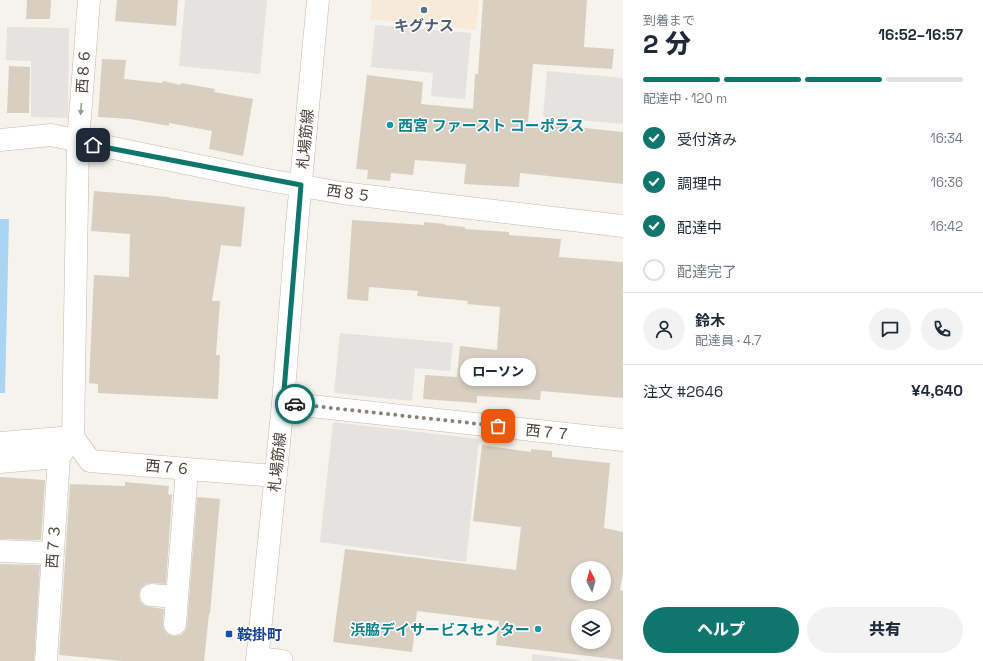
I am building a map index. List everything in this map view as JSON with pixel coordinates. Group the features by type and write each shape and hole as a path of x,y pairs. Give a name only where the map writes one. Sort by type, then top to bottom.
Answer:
{"street":[{"name":"西８６","path":"74,437 78,142 89,0"},
{"name":"札場筋線","path":"257,659 283,403 318,0"},
{"name":"西８５","path":"0,140 52,135 78,142 342,193 623,226"},
{"name":"西７７","path":"283,403 623,440"},
{"path":"0,443 74,437"},
{"path":"0,462 59,457 74,437"},
{"name":"西７６","path":"74,437 90,461 275,476"},
{"name":"西７３","path":"46,661 59,457"},
{"path":"175,624 187,469"},
{"path":"0,552 52,553"},
{"path":"151,595 177,597"},
{"path":"257,659 282,661"}],"shaded area":[{"path":"185,0 267,0 260,74 179,66"},
{"name":"キグナス","path":"372,0 479,0 476,30 370,19"},
{"path":"375,25 471,33 465,99 431,96 433,73 371,67"},
{"path":"7,27 69,28 68,118 31,117 31,61 6,60"},
{"path":"547,71 623,78 623,124 543,117"},
{"path":"340,333 453,343 450,371 415,368 412,401 334,393"},
{"path":"333,422 479,439 466,562 320,542"},
{"path":"532,654 581,660 581,661 532,661"}],"water":[{"path":"0,219 9,219 5,393 0,393"}],"building":[{"path":"27,0 51,0 50,19 26,19"},
{"path":"117,0 178,0 176,26 115,21"},
{"path":"483,0 587,0 584,47 614,49 612,69 533,64 528,122 623,132 623,184 520,173 519,187 464,184 466,164 415,160 413,175 391,173 390,181 367,179 368,170 356,169 367,75 423,82 421,104 473,109 475,74 478,74"},
{"path":"102,59 126,60 124,79 162,83 163,81 181,85 181,83 215,89 214,92 253,99 243,156 209,149 212,131 169,123 169,126 130,119 98,117"},
{"path":"9,66 30,67 29,113 7,113"},
{"path":"94,191 169,197 245,207 241,247 221,245 212,301 220,301 216,355 220,355 218,399 98,393 98,384 89,383 94,275 129,277 130,234 91,231"},
{"path":"352,220 424,225 424,222 465,227 465,229 509,232 509,235 561,239 559,257 623,262 623,398 541,391 540,400 477,396 477,403 423,399 425,375 457,377 460,346 497,350 500,307 467,304 468,301 417,296 418,291 369,287 368,301 347,299"},
{"path":"482,445 531,452 531,449 552,451 552,457 610,463 604,528 623,532 623,573 620,590 623,591 623,660 496,645 499,621 417,611 412,652 333,642 345,549 516,570 521,527 473,521"},
{"path":"0,477 45,480 41,540 0,539"},
{"path":"125,482 169,486 168,494 172,495 166,584 146,584 141,588 139,594 140,601 144,605 164,609 164,629 168,634 174,636 181,635 185,631 187,625 197,497 220,499 210,614 204,661 122,661 59,655 70,484 125,486"},
{"path":"0,564 40,565 34,661 0,661"}],"way so far":[{"path":"295,404 498,426"}],"place":[{"name":"キグナス","path":"424,10"},
{"name":"西宮 ファースト コーポラス","path":"390,125"},
{"name":"ローソン","path":"498,426"},
{"name":"浜脇デイサービスセンター","path":"538,629"},
{"name":"鞍掛町","path":"229,634"}],"route":[{"path":"93,145 257,178 301,185 283,403 295,404"}]}
